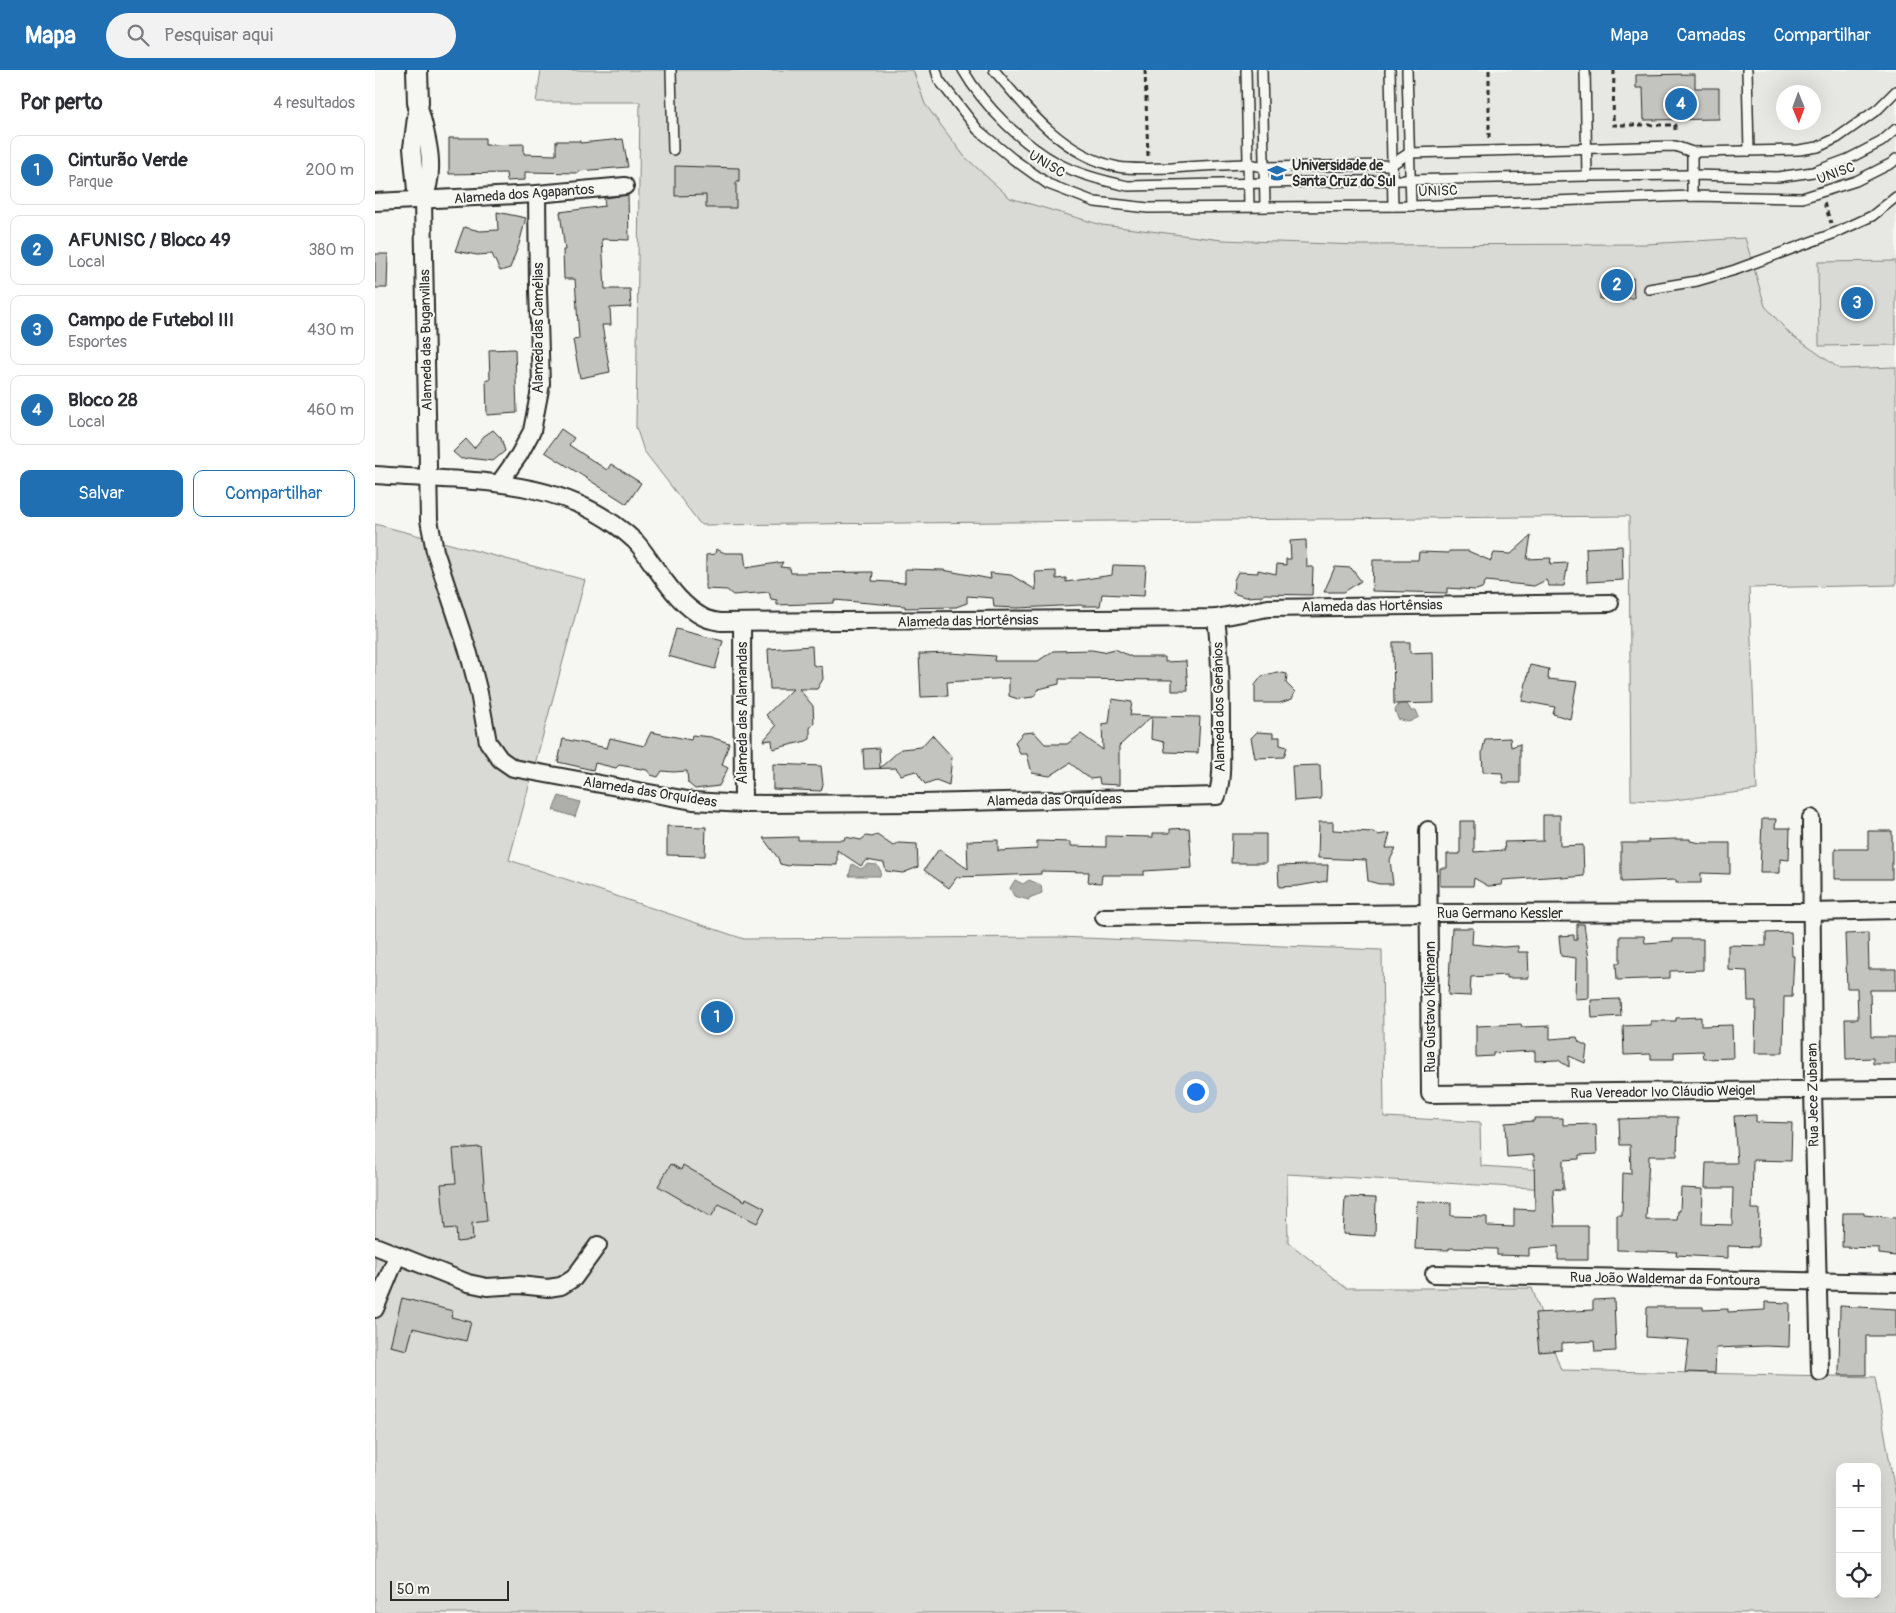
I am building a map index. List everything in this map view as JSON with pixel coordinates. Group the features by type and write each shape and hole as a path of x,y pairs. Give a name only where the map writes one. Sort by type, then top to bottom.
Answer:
{"street":[{"path":"417,70 418,102"},
{"name":"Alameda das Buganvillas","path":"418,102 412,148 416,190 423,200 428,374 427,479"},
{"name":"Alameda dos Agapantos","path":"375,202 537,194 625,186"},
{"name":"Alameda das Camélias","path":"500,482 532,431 541,384 537,194"},
{"name":"Alameda das Hortênsias","path":"375,475 500,482 539,490 573,500 616,525 636,542 679,599 703,617 721,622 1216,618 1268,608 1610,603"},
{"name":"Alameda das Orquídeas","path":"427,479 429,520 435,551 469,654 479,692 488,742 500,758 513,768 693,801 743,804 931,803 1217,796"},
{"name":"Alameda dos Gerânios","path":"1216,618 1219,642 1221,721 1221,772 1217,796"},
{"name":"Alameda das Alamandas","path":"742,622 743,804"},
{"name":"Rua Jece Zubaran","path":"1811,818 1813,1090 1820,1372"},
{"name":"Rua Gustavo Kliemann","path":"1428,830 1430,1094"},
{"name":"Rua Germano Kessler","path":"1104,917 1896,910"},
{"name":"Rua Vereador Ivo Cláudio Weigel","path":"1430,1094 1896,1089"},
{"path":"375,1246 468,1283 487,1287 519,1285 548,1288 561,1286 574,1278 598,1245"},
{"path":"375,1309 397,1256"},
{"name":"Rua João Waldemar da Fontoura","path":"1434,1274 1896,1284"}],"lane":[{"path":"671,70 673,150"},
{"name":"UNISC","path":"935,70 939,80 978,130 1013,159 1048,184 1095,202 1148,208 1411,206 1692,196 1802,198 1820,194 1856,181 1896,159"},
{"name":"UNISC","path":"963,70 992,108 1026,142 1058,164 1098,180 1128,186 1587,176 1692,175 1778,177 1813,172 1848,159 1881,142 1896,129"},
{"path":"994,70 1052,133 1074,150 1096,160 1119,167 1149,168 1248,164 1264,167 1391,165 1409,153 1586,147 1675,146 1692,152 1799,150 1818,146 1837,138 1878,109 1896,90"},
{"path":"1245,70 1249,206"},
{"path":"1262,70 1265,206"},
{"path":"1390,70 1393,206"},
{"path":"1407,70 1411,206"},
{"path":"1585,70 1587,176"},
{"path":"1747,70 1749,151"},
{"path":"1390,98 1407,92"},
{"path":"1391,130 1408,123"},
{"path":"1692,152 1692,196"},
{"path":"1649,288 1697,281 1735,270 1835,233 1872,216 1896,197"}],"path":[{"path":"1145,70 1149,168"},
{"path":"1489,70 1490,150"},
{"path":"1614,70 1613,125 1675,124 1675,146"},
{"path":"1820,194 1835,233"}],"shaded area":[{"path":"541,70 913,70 925,104 964,156 1010,198 1102,225 1222,240 1358,245 1646,244 1745,238 1765,306 1790,334 1840,369 1896,367 1896,585 1749,588 1757,790 1666,801 1631,800 1629,516 701,525 644,451 636,427 640,102 536,102"},
{"name":"Universidade de Santa Cruz do Sul","path":"658,70 1896,70 1896,367 1807,370 1336,371"},
{"path":"1896,261 1896,345 1819,346 1818,262"},
{"path":"375,524 585,580 509,860 744,939 1059,937 1382,950 1384,1117 1480,1122 1481,1166 1559,1171 1565,1190 1287,1174 1288,1242 1346,1288 1532,1288 1561,1370 1875,1377 1896,1498 1896,1613 375,1613"},
{"path":"1399,704 1407,704 1412,712 1416,710 1419,717 1409,722 1398,719 1395,710"},
{"path":"559,796 580,802 575,817 553,810"},
{"path":"852,864 861,869 868,864 877,865 881,871 880,876 849,876"},
{"path":"1015,880 1023,884 1029,880 1041,885 1042,893 1029,898 1029,900 1014,896 1010,888"}],"building":[{"path":"1695,74 1695,88 1719,88 1719,119 1644,120 1643,88 1636,88 1636,75"},
{"path":"449,138 485,138 485,145 524,144 524,154 556,155 556,141 580,141 580,143 623,139 628,167 579,171 579,173 525,172 525,180 507,181 506,173 449,174"},
{"path":"675,166 739,168 739,182 736,182 736,208 706,208 706,195 675,196"},
{"path":"628,195 629,240 602,239 605,289 630,289 631,307 610,308 611,325 602,325 610,372 580,378 573,340 579,339 575,279 564,279 563,250 565,250 560,212 605,206 604,198"},
{"path":"497,212 526,218 510,268 500,271 492,254 477,255 455,251 464,227 480,231 498,230"},
{"path":"375,254 388,254 387,288 375,288"},
{"path":"1633,278 1634,298 1600,299 1600,279"},
{"path":"515,349 517,413 487,415 486,380 490,380 489,350"},
{"path":"561,429 574,438 569,445 607,470 611,464 641,483 627,504 545,452"},
{"path":"493,430 501,438 505,451 493,461 461,459 453,452 466,439 474,448 484,436"},
{"path":"1531,536 1527,559 1551,558 1550,564 1568,563 1564,586 1549,586 1546,580 1534,586 1486,581 1482,588 1476,590 1447,588 1447,593 1372,591 1373,560 1418,560 1419,552 1449,553 1449,551 1468,551 1491,561 1494,553 1511,554"},
{"path":"1306,540 1307,567 1313,567 1312,595 1264,594 1263,596 1245,597 1233,593 1234,580 1238,572 1258,573 1258,570 1276,574 1277,564 1286,565 1286,559 1291,559 1290,541"},
{"path":"1622,546 1623,580 1587,582 1586,548"},
{"path":"716,549 725,553 744,553 746,568 783,562 780,567 790,568 791,573 873,572 872,581 905,583 905,569 943,570 991,579 990,573 1011,575 1036,590 1035,572 1056,571 1056,579 1066,578 1066,582 1112,575 1113,565 1146,566 1144,596 1102,594 1100,606 994,607 993,598 967,596 967,603 956,607 905,608 905,606 834,600 834,603 777,605 777,600 771,599 769,592 733,595 727,590 706,589 706,555 715,554"},
{"path":"1335,567 1351,568 1361,581 1344,592 1324,592"},
{"path":"676,629 723,641 715,669 668,656"},
{"path":"1393,642 1410,642 1410,653 1433,652 1434,703 1394,704"},
{"path":"812,646 813,665 822,667 823,679 817,689 799,689 813,706 814,723 810,728 810,739 773,749 772,740 763,741 776,726 766,715 793,689 770,689 768,649"},
{"path":"1115,649 1132,657 1165,657 1165,662 1186,661 1188,691 1172,691 1172,680 1059,679 1059,684 1039,689 1033,697 1018,699 1009,696 1009,678 947,682 948,696 921,697 919,654 951,653 995,656 994,661 1038,661 1053,651 1092,650 1103,652"},
{"path":"1530,665 1549,669 1548,679 1577,682 1570,719 1553,714 1555,707 1522,701"},
{"path":"1277,672 1287,674 1286,683 1295,692 1292,699 1280,703 1255,703 1255,685 1262,676"},
{"path":"1112,699 1132,702 1130,715 1152,716 1119,746 1119,785 1100,784 1099,778 1090,779 1070,763 1050,776 1032,773 1027,754 1020,754 1015,742 1023,733 1034,732 1045,744 1067,744 1081,734 1103,750 1102,724 1109,723"},
{"path":"1152,716 1200,717 1198,753 1165,752 1164,742 1151,739"},
{"path":"651,732 691,740 692,735 711,737 729,743 722,765 728,768 719,786 695,789 688,783 687,771 662,771 658,777 651,775 647,770 619,765 616,768 595,763 593,770 558,762 563,739 607,748 610,738 644,746"},
{"path":"1257,732 1273,733 1273,737 1280,737 1280,745 1287,747 1284,757 1255,758 1251,738"},
{"path":"932,735 952,757 949,785 936,780 925,784 916,771 901,775 896,768 864,769 863,749 879,748 880,768 901,749 921,747"},
{"path":"1510,738 1511,747 1520,744 1520,783 1503,783 1502,773 1483,772 1482,753 1485,739"},
{"path":"773,764 821,766 823,784 821,791 773,789"},
{"path":"1320,765 1321,799 1294,801 1292,766"},
{"path":"1543,815 1560,815 1560,846 1583,845 1584,876 1502,880 1501,885 1488,886 1474,878 1473,886 1440,886 1440,868 1447,868 1447,854 1460,854 1460,821 1474,821 1474,852 1505,850 1504,842 1543,841"},
{"path":"1762,819 1776,819 1775,828 1790,828 1789,860 1780,859 1780,873 1760,873"},
{"path":"1319,822 1333,822 1333,830 1373,832 1378,835 1390,833 1386,848 1396,848 1390,860 1393,884 1379,884 1368,881 1366,860 1318,858"},
{"path":"667,826 706,827 705,856 667,855"},
{"path":"1189,828 1192,868 1144,871 1144,875 1102,875 1101,883 1088,882 1089,872 1041,871 1041,874 957,877 949,888 924,870 939,849 968,869 967,841 998,840 998,851 1037,849 1037,841 1071,842 1071,846 1106,847 1106,836 1153,837 1153,833 1170,833 1170,829"},
{"path":"1868,831 1892,831 1892,879 1835,879 1835,849 1868,849"},
{"path":"1232,834 1266,834 1266,863 1231,863"},
{"path":"877,835 893,846 898,843 917,844 918,867 903,873 886,871 884,863 866,860 861,866 837,850 837,865 791,864 789,866 780,864 778,858 763,838 798,837 798,840 844,840 845,837 861,840 866,836 872,837"},
{"path":"1690,839 1690,841 1701,843 1730,843 1730,874 1701,873 1701,883 1676,883 1676,880 1621,882 1621,843 1648,843 1648,840"},
{"path":"1328,865 1327,881 1279,887 1278,866"},
{"path":"1577,924 1584,924 1589,959 1589,998 1575,999 1576,958 1561,956 1559,936 1574,935 1574,940 1577,940"},
{"path":"1452,928 1473,928 1472,944 1503,947 1518,946 1518,952 1528,952 1529,978 1507,978 1507,975 1471,977 1470,996 1448,995"},
{"path":"1791,932 1792,956 1794,956 1792,997 1784,997 1783,1053 1755,1053 1756,1001 1748,1001 1747,971 1728,970 1728,945 1766,946 1766,933"},
{"path":"1868,933 1869,969 1896,969 1896,990 1870,990 1871,1037 1896,1037 1896,1064 1873,1064 1873,1058 1846,1059 1845,1019 1858,1019 1857,988 1847,988 1845,934"},
{"path":"1620,936 1644,936 1645,943 1673,941 1673,939 1703,939 1703,970 1670,971 1670,978 1617,980 1616,963 1620,963"},
{"path":"1620,999 1621,1016 1592,1018 1591,1000"},
{"path":"1701,1017 1701,1026 1732,1025 1733,1058 1704,1059 1703,1051 1674,1052 1674,1059 1651,1059 1651,1054 1624,1055 1623,1026 1651,1025 1651,1021 1676,1021 1676,1018"},
{"path":"1521,1024 1522,1027 1550,1026 1550,1039 1577,1037 1579,1042 1587,1046 1585,1063 1569,1056 1569,1067 1558,1060 1535,1061 1535,1051 1493,1053 1493,1056 1476,1057 1476,1026"},
{"path":"1756,1115 1756,1122 1792,1123 1791,1161 1753,1160 1752,1209 1759,1209 1758,1247 1728,1246 1728,1258 1676,1255 1677,1252 1617,1250 1617,1215 1622,1215 1623,1173 1631,1174 1630,1145 1620,1145 1619,1119 1678,1117 1677,1156 1649,1156 1646,1220 1677,1220 1678,1211 1680,1211 1681,1188 1703,1189 1702,1224 1732,1225 1733,1188 1705,1188 1706,1163 1737,1163 1734,1116"},
{"path":"1534,1118 1563,1118 1563,1125 1596,1124 1597,1154 1579,1155 1579,1159 1563,1160 1563,1189 1553,1189 1555,1226 1588,1226 1588,1260 1558,1260 1558,1246 1529,1248 1529,1256 1497,1255 1497,1249 1415,1249 1417,1201 1451,1203 1451,1216 1487,1217 1487,1226 1514,1227 1514,1209 1535,1210 1534,1155 1507,1157 1505,1123 1534,1121"},
{"path":"481,1147 487,1221 472,1223 473,1240 457,1242 456,1228 445,1229 441,1184 456,1183 453,1149"},
{"path":"671,1164 681,1170 683,1165 745,1201 746,1198 765,1208 757,1223 719,1204 711,1217 658,1186"},
{"path":"1345,1197 1376,1198 1375,1236 1343,1234"},
{"path":"1843,1213 1864,1213 1864,1215 1896,1218 1896,1256 1879,1254 1879,1248 1842,1247"},
{"path":"402,1298 453,1311 451,1317 471,1322 466,1341 413,1328 407,1350 390,1346"},
{"path":"1614,1299 1616,1351 1595,1352 1594,1341 1562,1343 1562,1350 1539,1352 1535,1313 1593,1310 1593,1300"},
{"path":"1765,1302 1790,1303 1789,1347 1716,1348 1715,1373 1685,1372 1689,1340 1646,1337 1647,1307 1703,1307 1703,1310 1728,1309 1728,1312 1765,1310"},
{"path":"1840,1306 1896,1309 1896,1336 1866,1336 1866,1375 1839,1375"}],"place":[{"name":"Bloco 28","path":"1681,104"},
{"name":"Universidade de Santa Cruz do Sul","path":"1277,173"},
{"name":"AFUNISC / Bloco 49","path":"1617,285"},
{"name":"Campo de Futebol III","path":"1857,303"},
{"name":"Cinturão Verde","path":"717,1017"}]}
